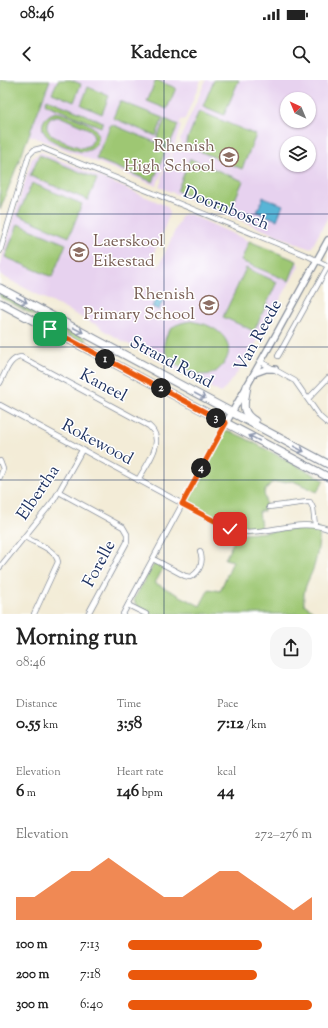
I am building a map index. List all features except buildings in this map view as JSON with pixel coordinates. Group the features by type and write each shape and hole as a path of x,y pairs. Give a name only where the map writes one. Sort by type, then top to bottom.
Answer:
{"main road":[{"name":"Strand Road","path":"0,288 232,412 269,434 328,464"},
{"name":"Strand Road","path":"0,302 328,477"},
{"path":"247,386 244,408 245,412 252,419 263,426 269,434"}],"street":[{"name":"Doornbosch","path":"0,251 29,155 34,150 42,148 328,266"},
{"name":"Van Reede","path":"123,614 232,412 328,240"},
{"path":"278,356 328,266"},
{"name":"Kaneel","path":"0,383 11,362 21,357 149,426 156,435 156,444 138,480"},
{"path":"261,362 295,381 320,417 328,424"},
{"path":"254,374 266,369 275,369"},
{"path":"308,399 328,378"},
{"name":"Rokewood","path":"0,406 222,526 236,531 250,531 315,525"},
{"name":"Elbertha","path":"0,567 49,507 82,450"},
{"path":"0,461 3,469 0,477"},
{"name":"Forelle","path":"59,492 123,527 127,534 127,542 88,614"},
{"path":"269,507 310,502 313,508 315,525 328,529"},
{"path":"25,537 53,553 58,558 58,562 34,614"},
{"path":"153,559 190,578 194,576 200,567 202,558 200,551"},
{"path":"128,605 146,614"}],"shaded area":[{"path":"50,80 201,80 185,119 181,120 179,125 181,126 175,144 156,186 29,135"},
{"name":"Rhenish High School","path":"206,80 328,80 328,217 312,247 308,248 159,187 174,149 180,150 182,147 180,139"},
{"path":"41,152 167,206 170,213 159,242 157,241 152,258 153,262 157,264 158,268 182,215 189,214 297,261 299,266 245,363 221,393 124,342 103,330 98,325 0,274 0,264 32,158"}],"green space":[{"path":"0,80 50,80 0,210"},
{"path":"58,80 71,80 81,84 74,102 52,93"},
{"path":"156,80 176,88 167,109 147,101"},
{"path":"214,80 239,80 224,115 203,106"},
{"path":"88,87 109,96 102,114 81,105"},
{"path":"47,99 103,122 101,127 45,104"},
{"path":"120,101 163,118 156,136 113,118"},
{"path":"199,111 256,135 242,169 185,145"},
{"path":"56,112 74,117 94,128 98,138 95,146 86,151 81,151 60,144 49,138 43,129 43,123 46,117","holes":["59,116 91,130 94,138 90,145 82,148 54,137 47,129 47,125 50,119"]},
{"path":"165,119 178,125 169,146 156,141"},
{"path":"111,124 167,147 153,182 96,159"},
{"path":"39,155 97,179 88,200 30,176"},
{"path":"190,159 243,181 229,213 177,191"},
{"path":"32,183 82,204 69,237 18,215"},
{"path":"18,224 66,244 52,277 5,257"},
{"path":"249,241 297,261 289,281 241,261"},
{"path":"246,268 277,282 254,331 223,317"},
{"path":"0,292 83,336 87,341 84,343 80,342 0,297"},
{"path":"191,321 205,324 216,330 225,339 228,345 229,351 224,363 219,369 212,373 204,375 195,374 186,370 178,366 166,352 164,342 170,330 174,326"},
{"path":"226,431 243,437 324,480 317,492 293,481 271,483 264,492 266,506 264,507 264,511 259,511 261,528 243,529 231,527 190,506 187,502 187,499 222,433"},
{"path":"313,527 320,528 319,541 315,563 304,592 304,604 317,614 151,614 134,602 134,599 154,564 158,564 164,567 155,583 200,606 209,589 220,591 233,561 225,559 237,535"}],"water":[{"path":"263,197 283,205 277,220 257,212"},
{"path":"158,293 165,295 159,310 152,307"}],"place":[{"name":"Rhenish High School","path":"229,157"},
{"name":"Laerskool Eikestad","path":"79,252"},
{"name":"Rhenish Primary School","path":"209,305"}],"route":[{"path":"50,329 226,423 182,504 230,529"}]}
